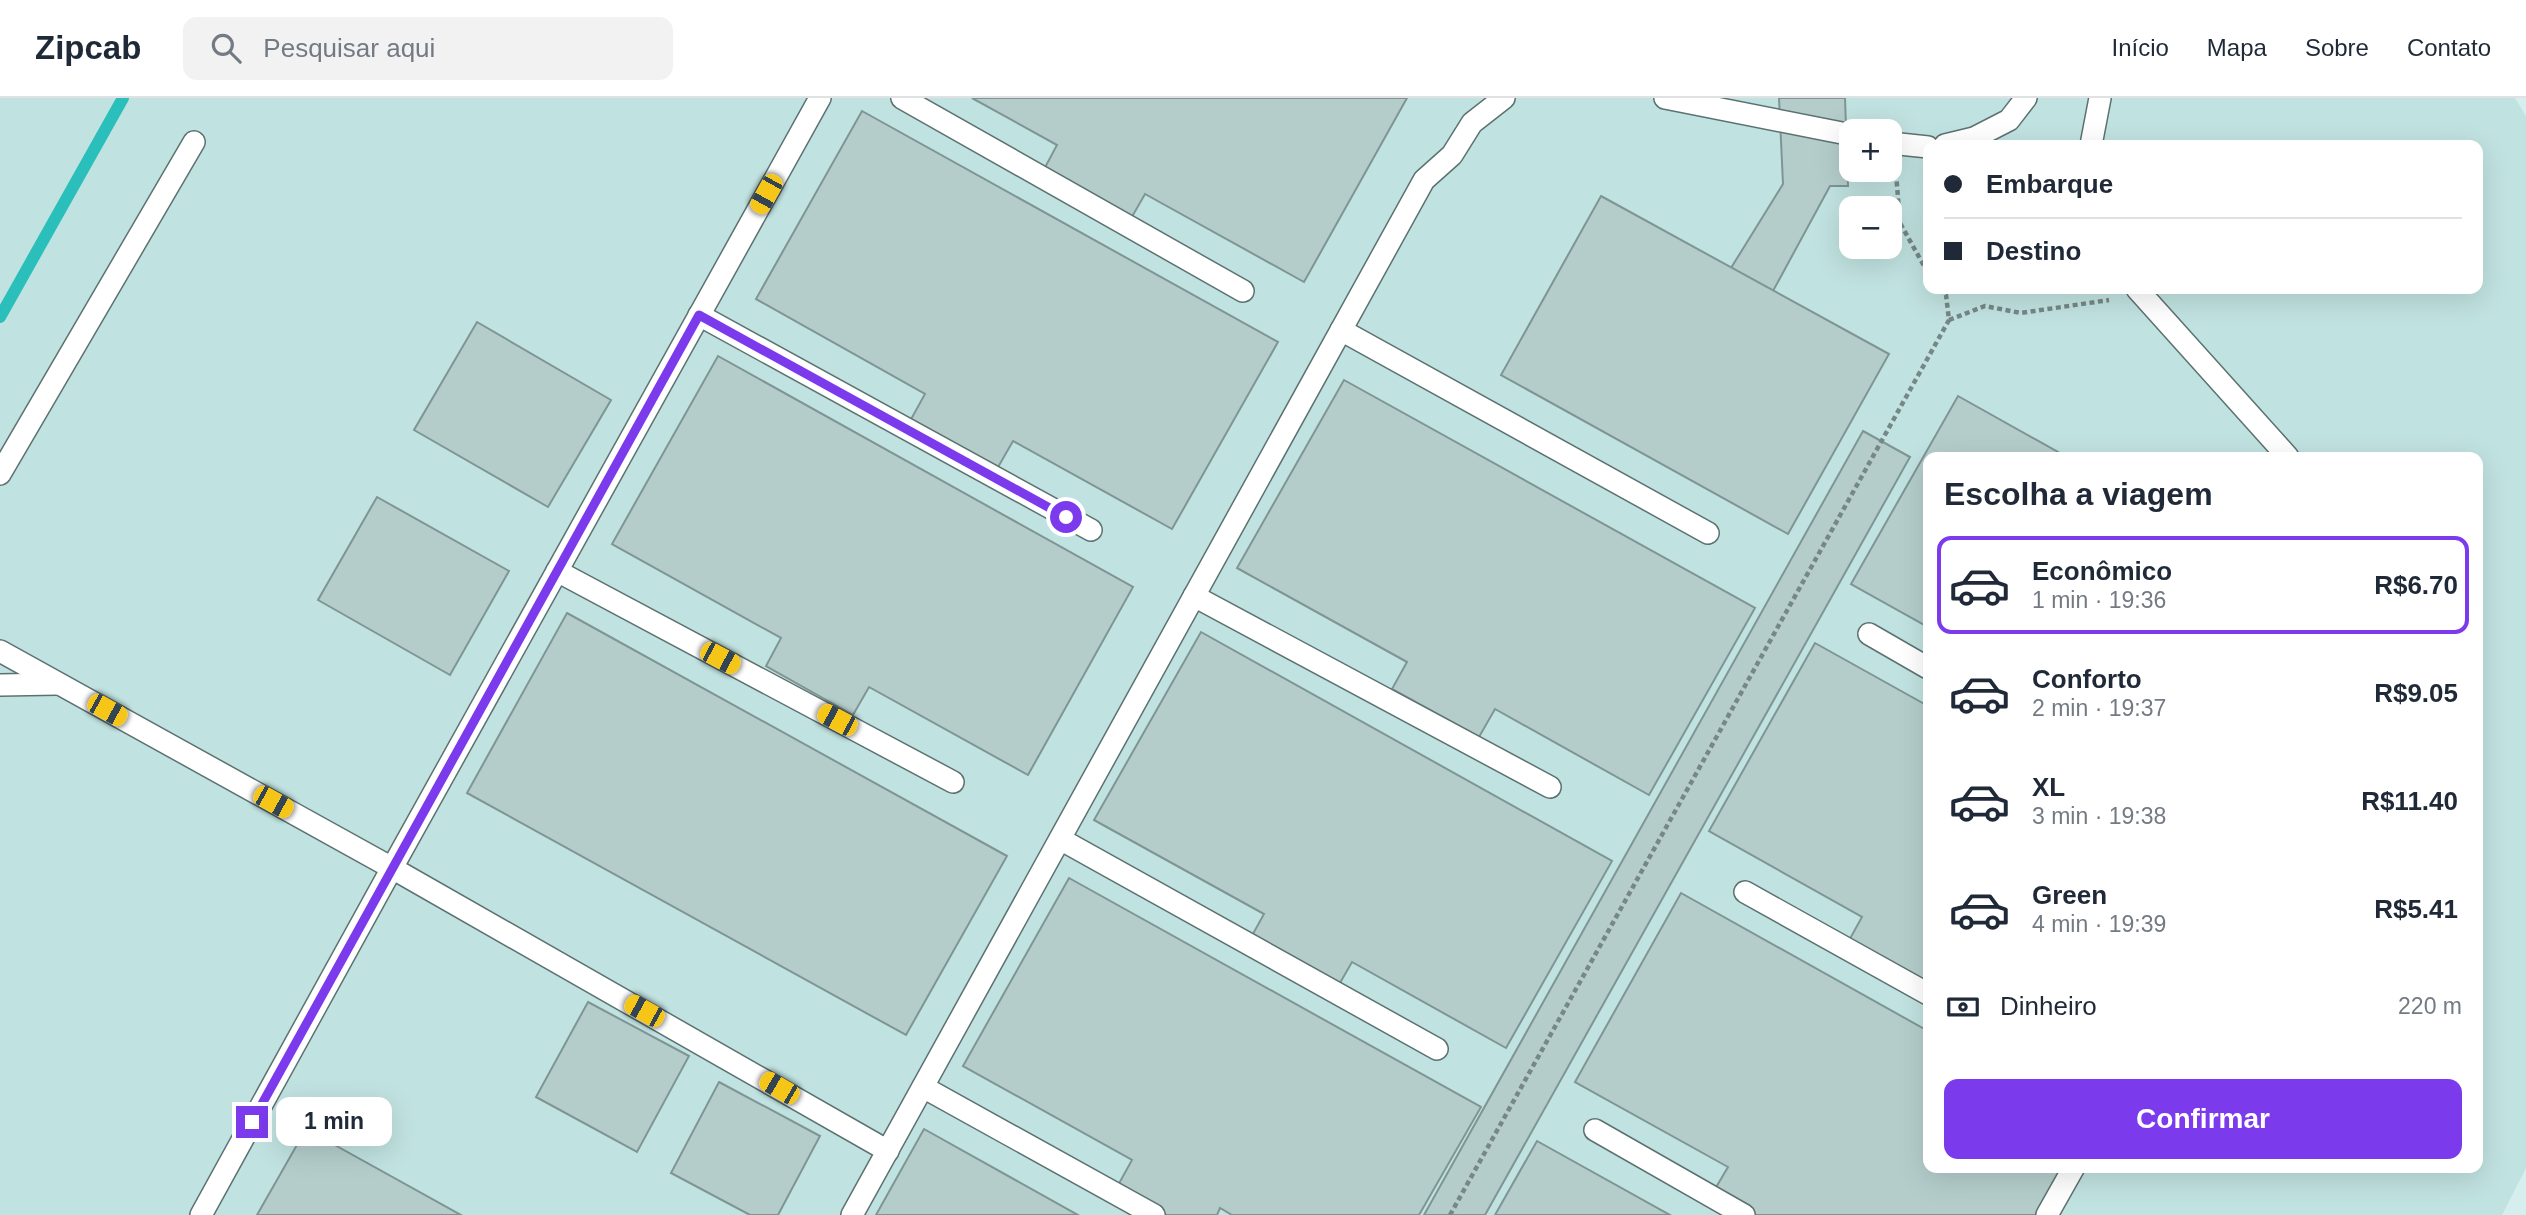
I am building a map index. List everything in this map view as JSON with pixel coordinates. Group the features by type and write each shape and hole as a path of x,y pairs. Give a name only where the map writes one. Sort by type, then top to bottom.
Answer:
{"lane":[{"path":"201,1215 820,98"},
{"path":"902,98 1243,291"},
{"path":"1665,98 1839,132"},
{"path":"1966,140 2009,120 2026,98"},
{"path":"2092,140 2100,98"},
{"path":"852,1215 1424,180 1452,155 1472,123 1500,99"},
{"path":"0,474 194,142"},
{"path":"1902,144 1923,146"},
{"path":"1902,146 1923,153"},
{"path":"2139,294 2283,452"},
{"path":"699,315 1091,530"},
{"path":"1341,330 1708,534"},
{"path":"557,571 953,782"},
{"path":"1194,596 1550,787"},
{"path":"1869,634 1923,665"},
{"path":"0,651 392,868 888,1151"},
{"path":"0,685 59,684"},
{"path":"1060,839 1437,1049"},
{"path":"1745,892 1923,991"},
{"path":"923,1087 1154,1215"},
{"path":"1595,1130 1744,1215"},
{"path":"2047,1215 2071,1173"}],"path":[{"path":"1895,182 1900,223 1923,264"},
{"path":"1450,1215 1949,320 1945,294"},
{"path":"1949,320 1985,306 2021,313 2120,294"}],"shaded area":[{"path":"0,98 2515,98 2526,116 2526,1168 2502,1215 0,1215"}],"building":[{"path":"972,98 1407,98 1304,282 1145,194 1129,222 1042,173 1057,145"},
{"path":"1779,98 1845,98 1846,119 1839,119 1839,182 1848,182 1848,186 1830,186 1773,291 1731,268 1783,184"},
{"path":"862,111 1278,342 1172,529 1013,441 997,469 910,421 925,394 756,299"},
{"path":"1601,196 1889,354 1788,534 1501,375"},
{"path":"477,322 611,400 548,507 414,430"},
{"path":"718,356 1133,587 1028,775 869,687 853,715 766,666 781,638 612,544"},
{"path":"1344,380 1755,608 1649,795 1495,709 1479,737 1392,689 1407,662 1237,568"},
{"path":"1958,396 2058,452 1926,452"},
{"path":"1863,431 1910,457 1485,1215 1424,1215"},
{"path":"1923,457 1923,624 1851,584"},
{"path":"377,497 509,571 450,675 318,600"},
{"path":"567,613 1007,856 906,1035 467,793"},
{"path":"1201,632 1612,861 1506,1048 1352,962 1336,990 1249,941 1264,914 1094,820"},
{"path":"1815,643 1923,703 1923,986 1847,944 1862,917 1709,831"},
{"path":"1069,878 1481,1107 1419,1215 1232,1215 1220,1208 1217,1215 1167,1215 1117,1187 1132,1160 963,1066"},
{"path":"1681,893 1923,1028 1923,1173 2064,1173 2040,1215 1750,1215 1712,1194 1728,1167 1575,1082"},
{"path":"588,1002 689,1056 637,1152 536,1097"},
{"path":"719,1082 820,1136 778,1215 750,1215 671,1173"},
{"path":"306,1129 461,1215 257,1215"},
{"path":"924,1129 1078,1215 876,1215"},
{"path":"1537,1141 1670,1215 1495,1215"}],"waterway":[{"path":"0,317 123,98"}],"route":[{"path":"252,1122 699,315 1066,517"}]}
